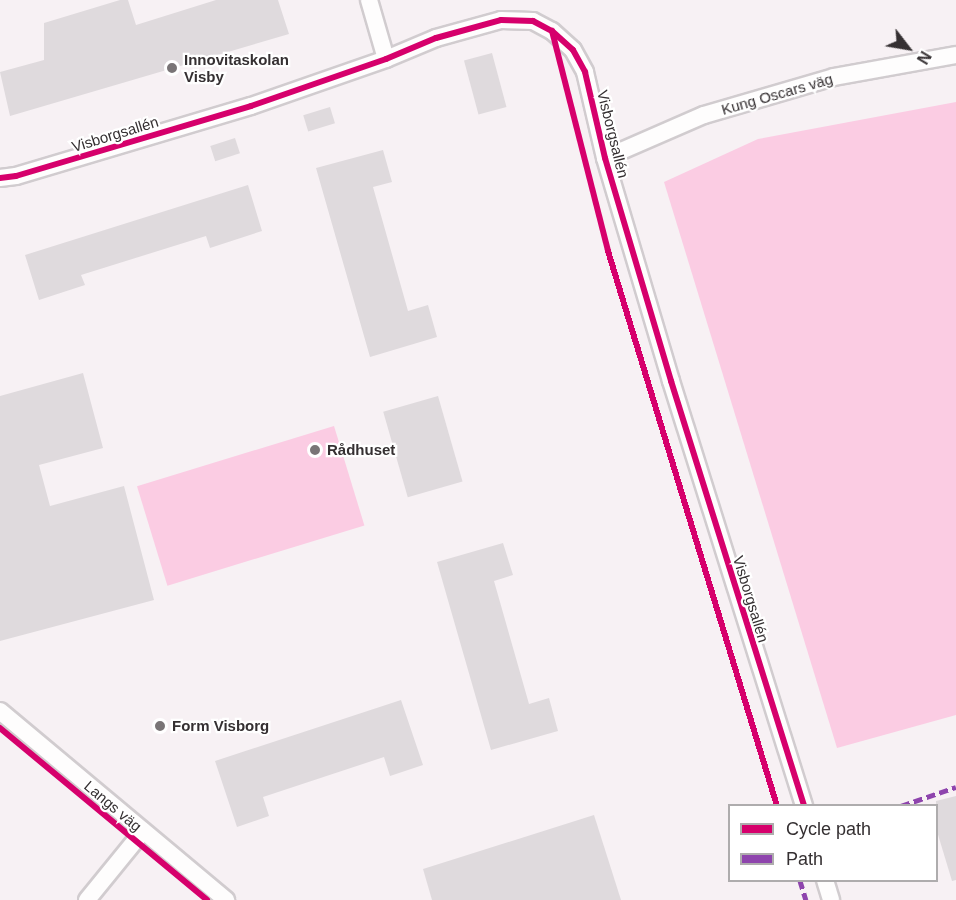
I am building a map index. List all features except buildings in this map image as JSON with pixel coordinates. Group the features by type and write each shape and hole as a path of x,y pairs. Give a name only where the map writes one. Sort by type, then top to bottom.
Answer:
{"street":[{"path":"369,0 386,59"},
{"name":"Visborgsallén","path":"0,178 16,176 251,106 386,59 436,38 501,20 533,21 552,31 573,50 585,72 605,158 803,804"},
{"name":"Kung Oscars väg","path":"605,158 704,115 834,77 956,55"},
{"name":"Langs väg","path":"0,711 225,900"},
{"path":"87,900 143,831"},
{"path":"826,882 831,900"}],"shaded area":[{"path":"956,102 956,715 837,748 664,182 758,139"},
{"path":"334,426 364,525 167,586 137,486"}],"marked path":[{"path":"907,804 956,787"},
{"path":"801,882 806,900"}],"cycle path":[{"path":"0,178 16,176 251,106 386,59 436,38 501,20 533,21 552,31 573,50 585,72 605,158 671,381 803,804"},
{"path":"552,31 608,251 776,804"},
{"path":"0,728 207,900"}],"place":[{"name":"Innovitaskolan Visby","path":"172,68"},
{"name":"Rådhuset","path":"315,450"},
{"name":"Form Visborg","path":"160,726"}]}
